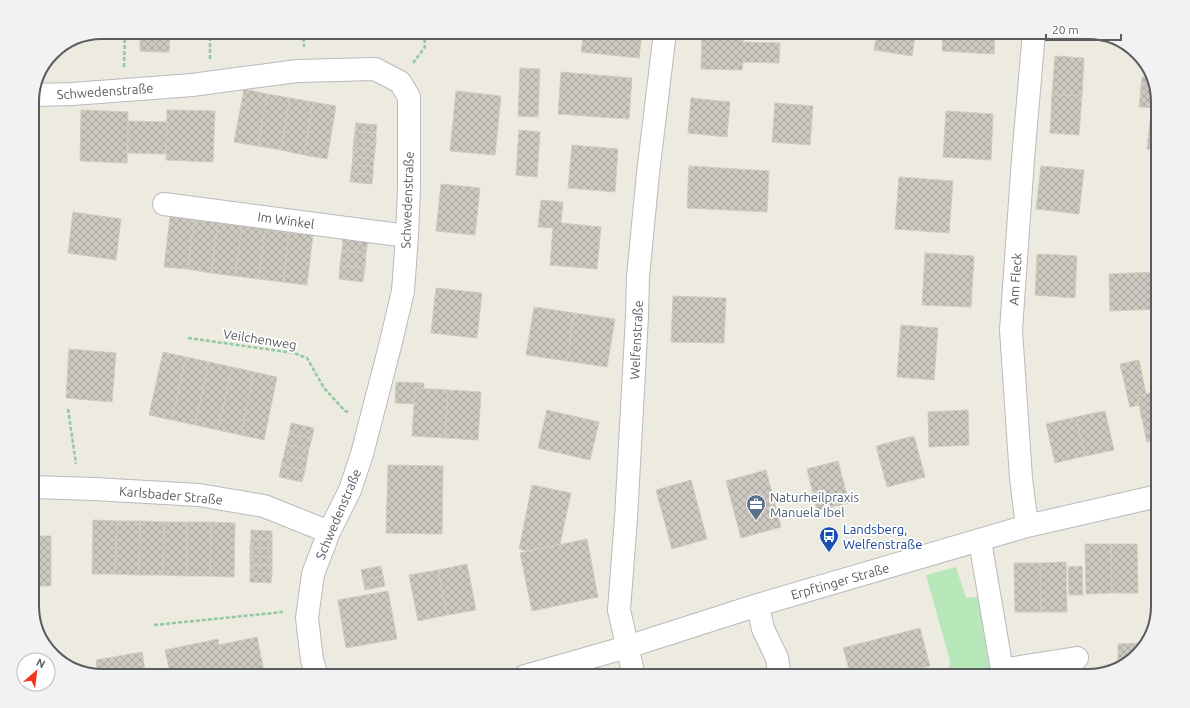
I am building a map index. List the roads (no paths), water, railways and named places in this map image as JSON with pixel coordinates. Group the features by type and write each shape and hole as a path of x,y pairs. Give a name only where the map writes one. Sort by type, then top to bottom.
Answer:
{"street":[{"name":"Welfenstraße","path":"632,669 619,610 627,510 638,276 648,173 664,39"},
{"name":"Am Fleck","path":"1027,526 1021,478 1011,330 1033,39"},
{"name":"Schwedenstraße","path":"40,95 123,91 192,85 297,71 375,69 400,82 409,97 409,189 403,290 372,419 362,454 350,490 329,532 313,574 306,618 312,660 315,669"},
{"name":"Im Winkel","path":"164,204 407,236"},
{"name":"Karlsbader Straße","path":"39,487 214,497 264,506 329,532"},
{"name":"Erpftinger Straße","path":"550,669 627,647 758,605 1027,526 1151,498"},
{"path":"980,541 1002,669"},
{"path":"758,605 763,629 777,658 779,669"},
{"path":"1008,669 1077,658"}],"place":[{"name":"Naturheilpraxis Manuela Ibel","path":"756,521"},
{"name":"Landsberg, Welfenstraße","path":"829,553"}]}
